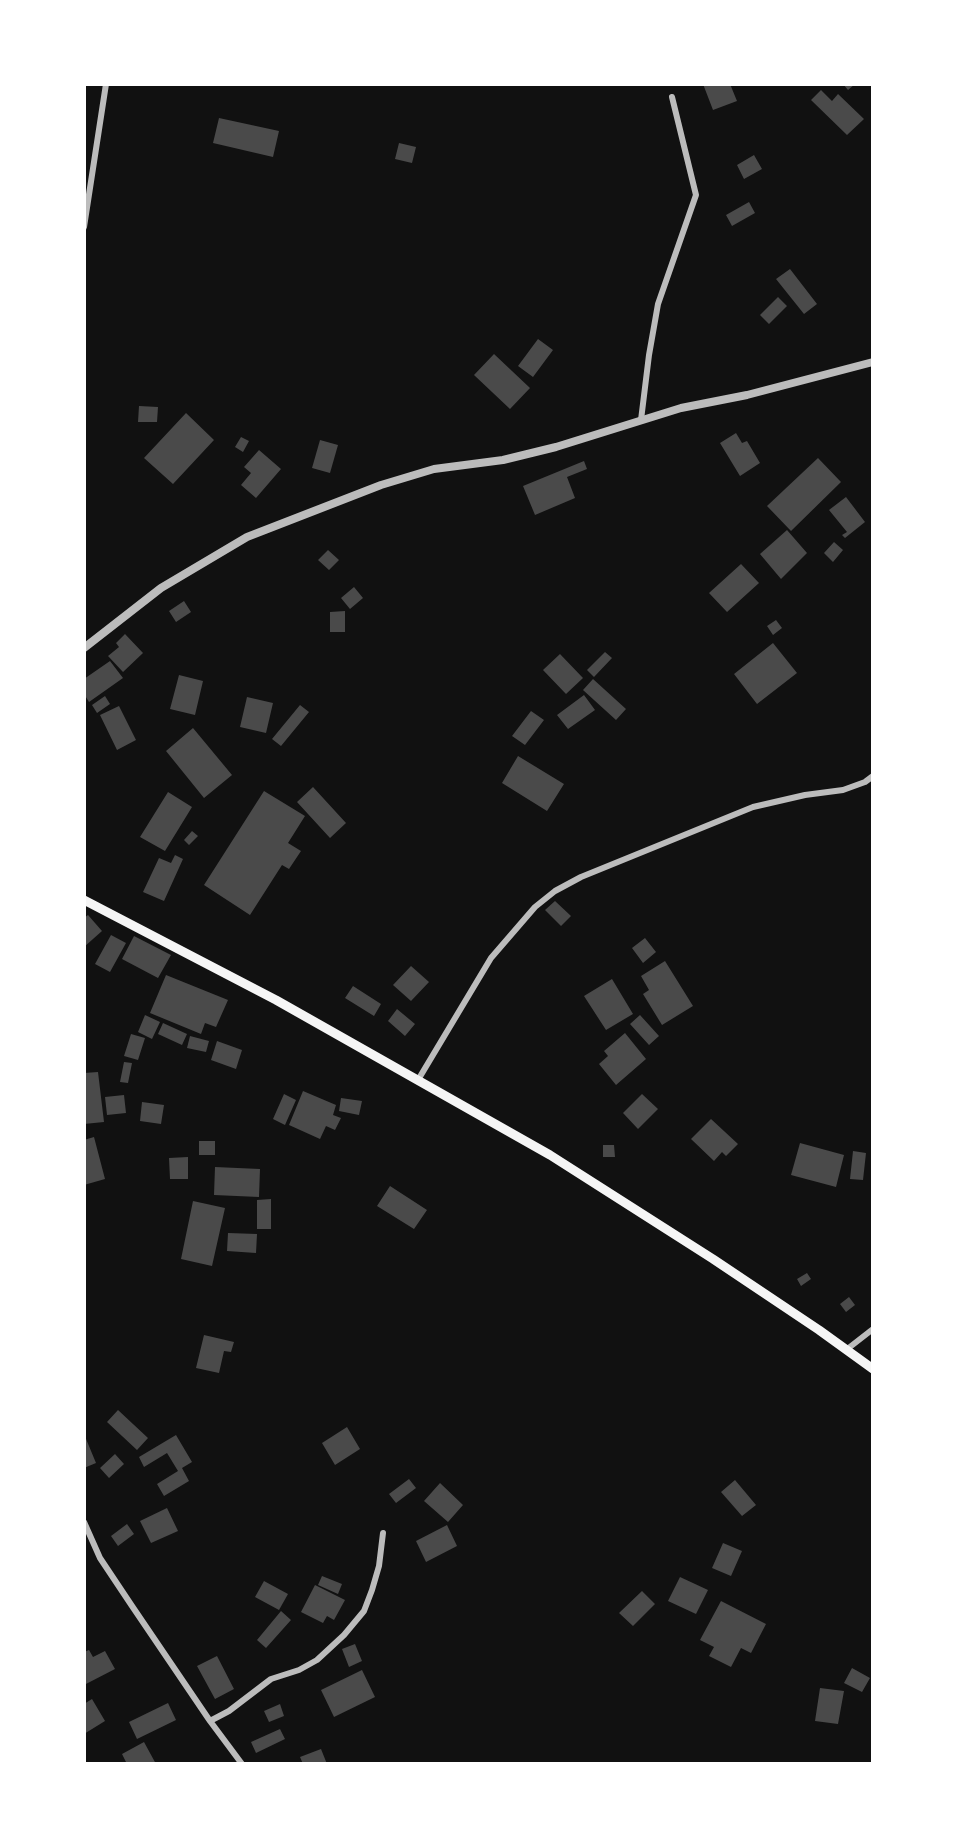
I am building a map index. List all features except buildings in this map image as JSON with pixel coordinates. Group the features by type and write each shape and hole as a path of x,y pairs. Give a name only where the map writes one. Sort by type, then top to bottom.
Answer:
{"main road":[{"path":"84,900 276,1000 550,1155 713,1259 873,1369"}],"street":[{"path":"84,227 106,84"},
{"path":"642,420 649,355 658,304 696,195 672,98"},
{"path":"84,648 161,588 247,537 381,485 434,469 503,460 556,447 681,408 747,395 873,362"},
{"path":"418,1080 491,958 535,907 555,891 581,877 753,807 805,795 843,790 866,782 873,776"},
{"path":"846,1350 873,1329"},
{"path":"84,1522 100,1558 210,1721 242,1764"},
{"path":"210,1721 229,1711 271,1678 299,1670 317,1660 344,1635 364,1611 372,1590 379,1566 382,1533"}]}
